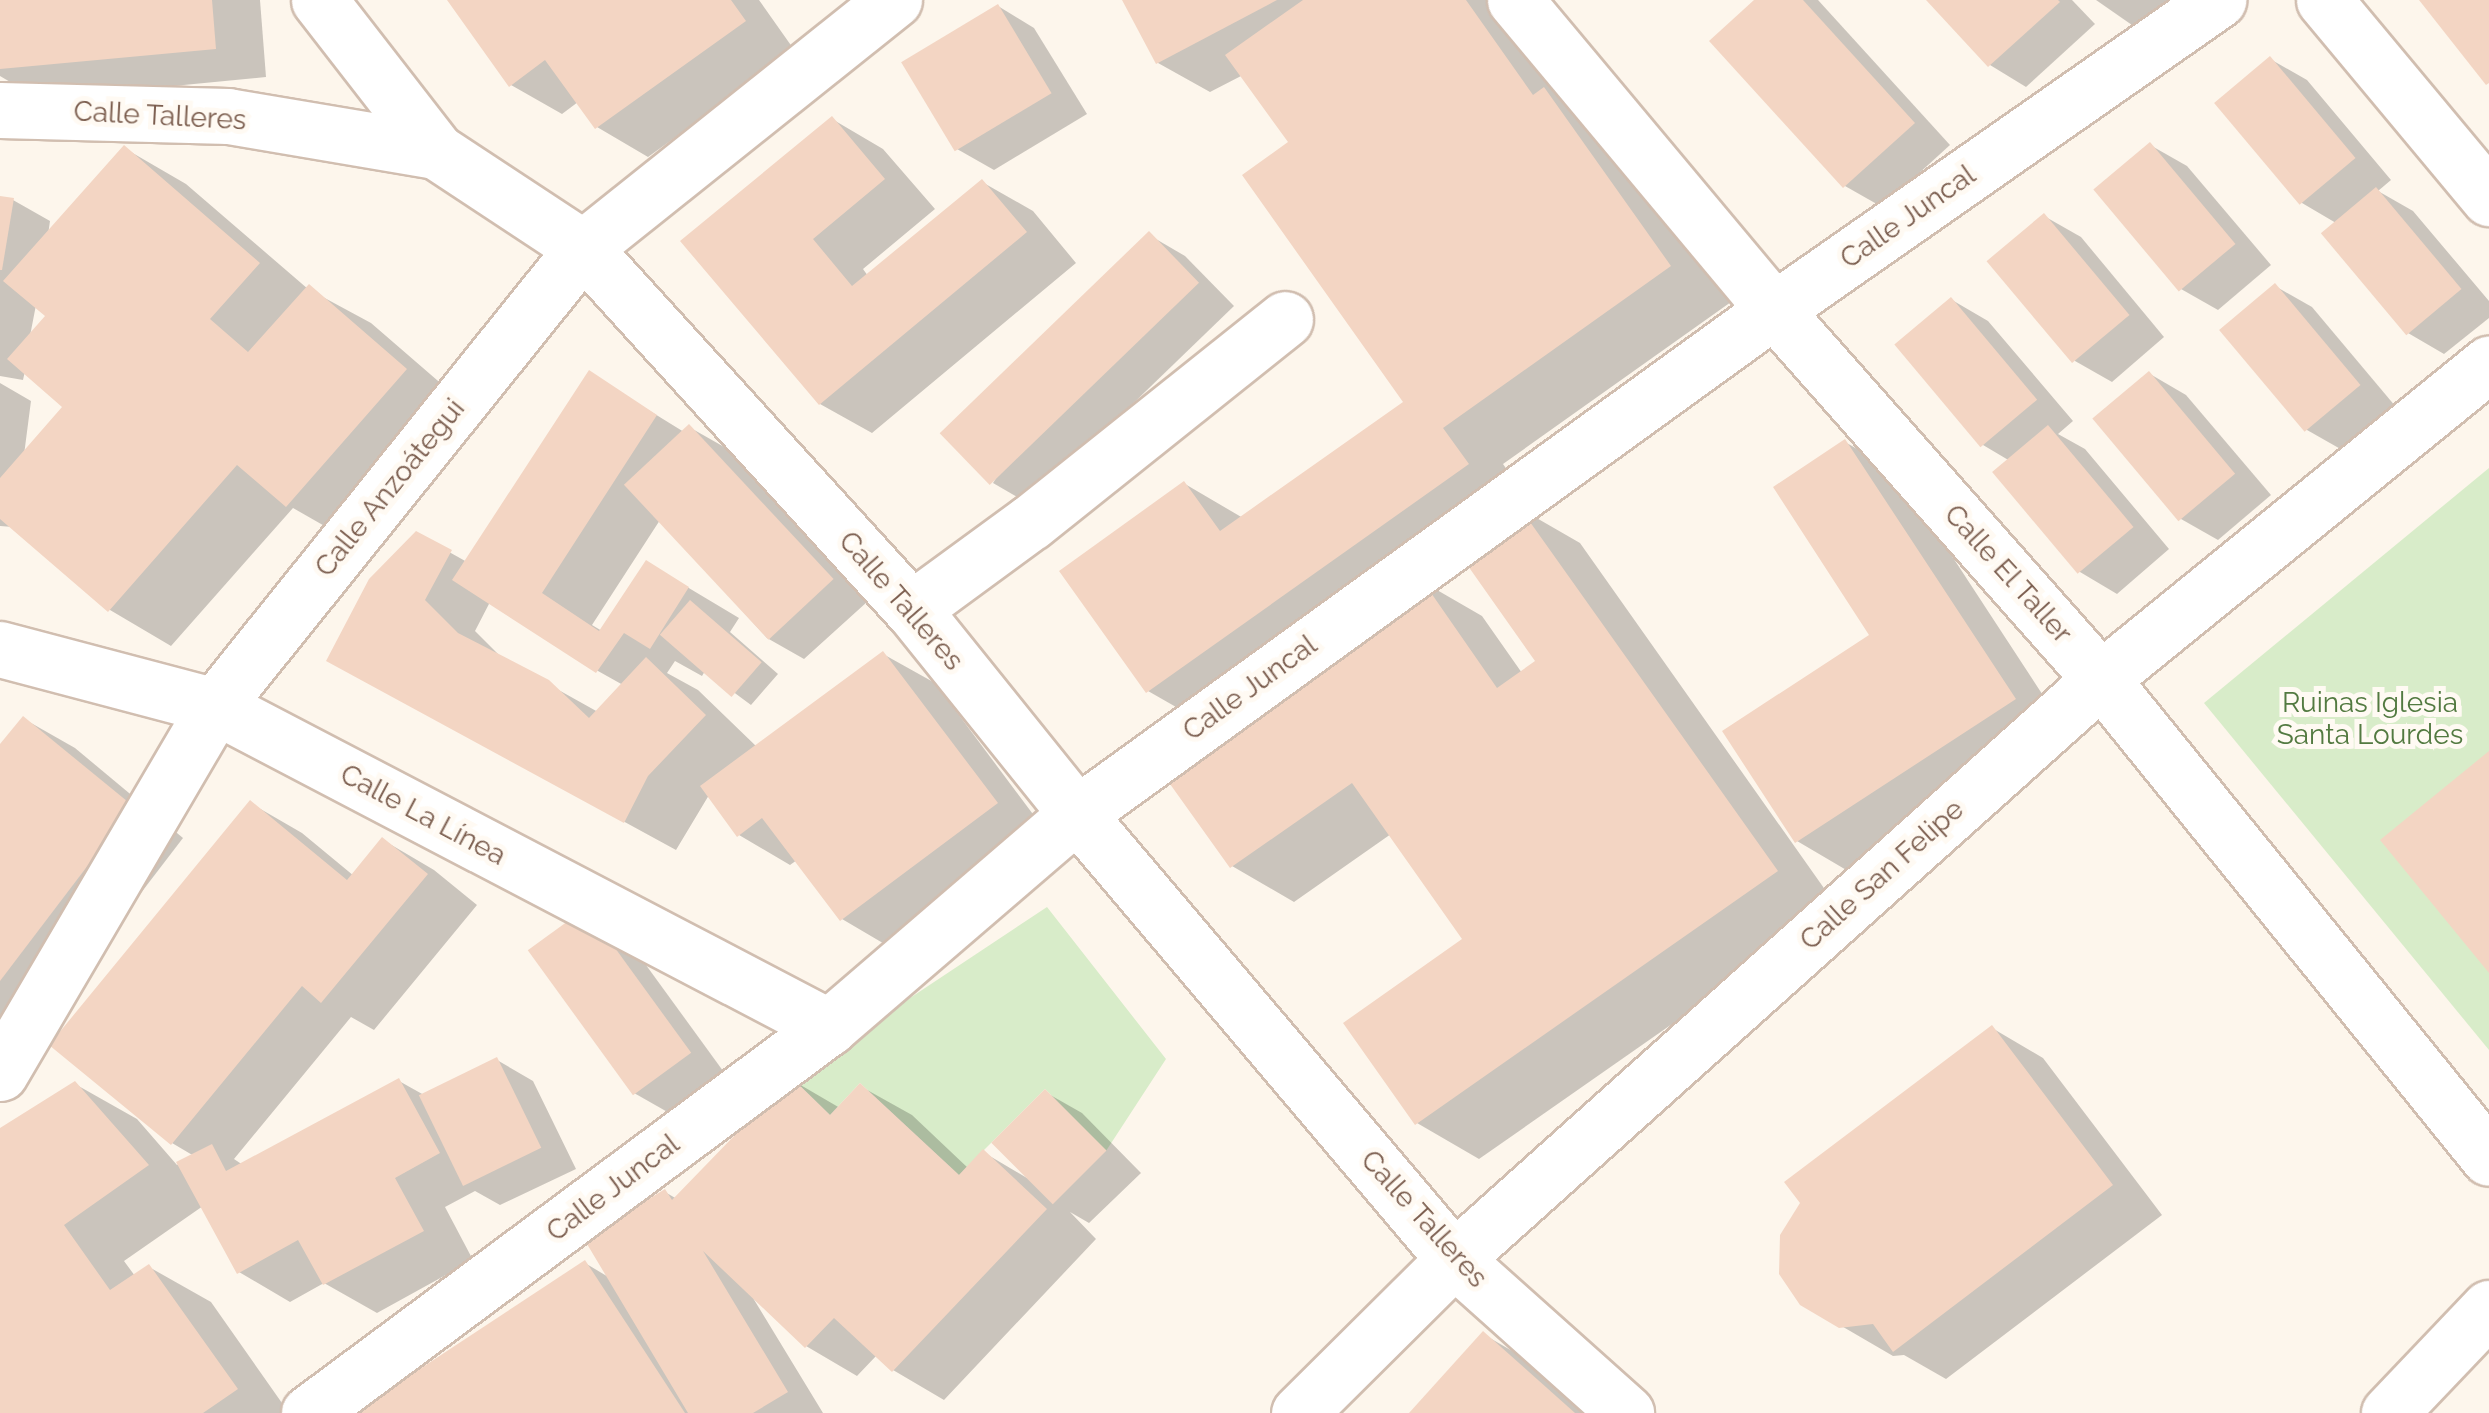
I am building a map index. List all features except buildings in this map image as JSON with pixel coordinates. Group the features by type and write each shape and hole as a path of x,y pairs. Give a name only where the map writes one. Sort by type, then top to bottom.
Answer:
{"street":[{"path":"320,0 436,152"},
{"name":"Calle Anzoátegui","path":"0,1072 215,706 583,248 894,0"},
{"name":"Calle El Taller","path":"1515,0 1774,310 2101,679 2489,1158"},
{"name":"Calle Juncal","path":"309,1413 829,1027 1078,814 1774,310 2218,0"},
{"path":"2324,0 2489,198"},
{"name":"Calle Talleres","path":"0,110 228,116 436,152 583,248 912,610 1078,814 1454,1259 1626,1413"},
{"path":"912,610 1031,522 1285,319"},
{"name":"Calle San Felipe","path":"1299,1413 1454,1259 2101,679 2489,364"},
{"name":"Calle La Línea","path":"0,650 215,706 829,1027"},
{"path":"2389,1413 2489,1308"}],"green space":[{"name":"Ruinas Iglesia Santa Lourdes","path":"2489,468 2489,1050 2204,703"},
{"path":"1047,907 1166,1059 1106,1151 1045,1089 959,1175 860,1083 830,1115 791,1077"}]}
